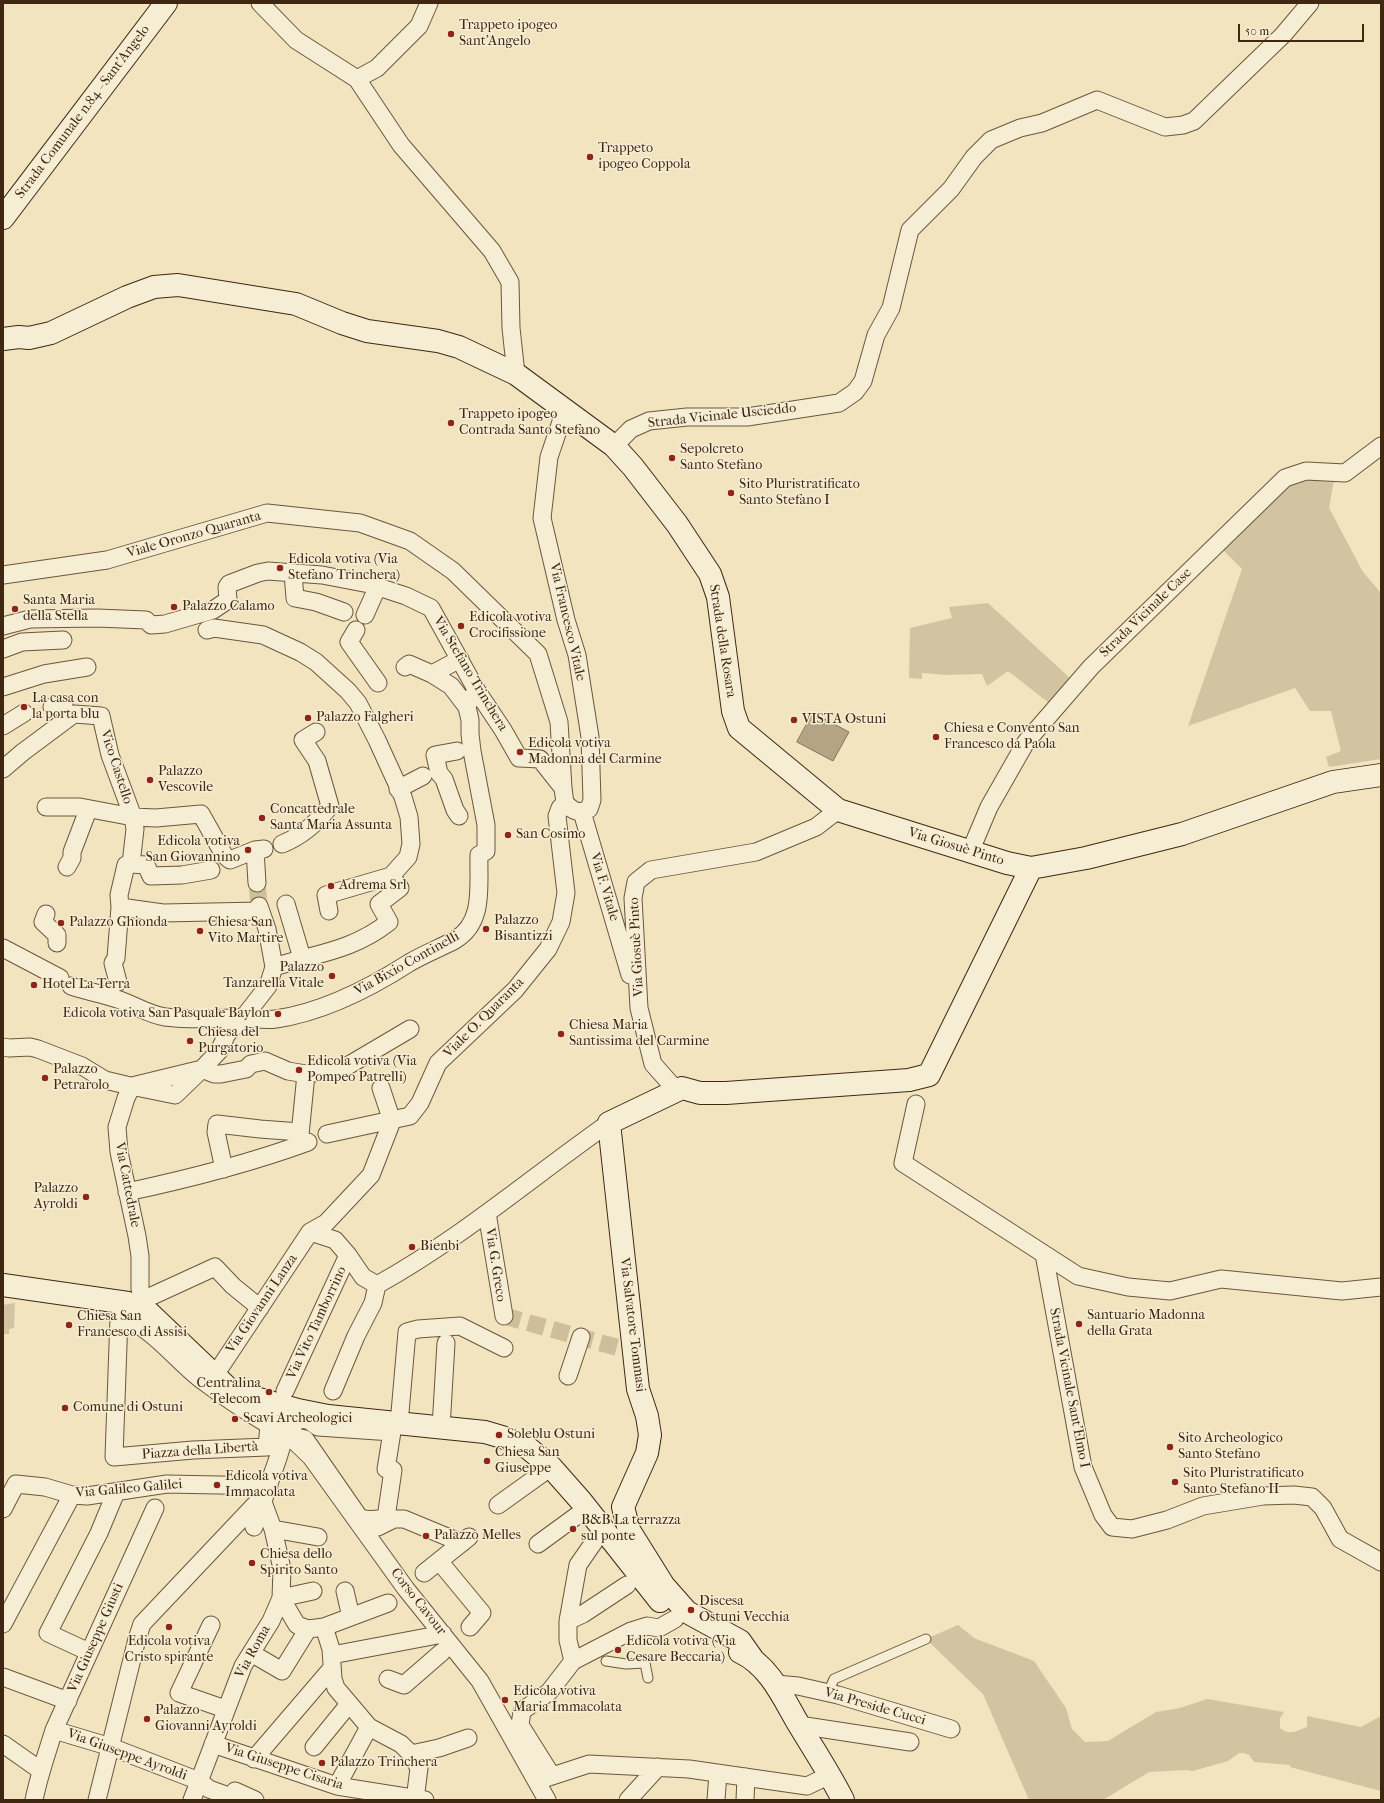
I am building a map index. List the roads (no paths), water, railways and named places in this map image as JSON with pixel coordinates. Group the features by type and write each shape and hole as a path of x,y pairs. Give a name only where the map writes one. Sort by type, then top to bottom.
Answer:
{"street":[{"path":"260,3 296,40 357,79 400,145 492,251 510,282 511,328 516,374"},
{"path":"357,79 377,68 420,26 429,3"},
{"name":"Strada Vicinale Uscieddo","path":"614,446 631,429 649,421 687,418 747,417 839,403 854,392 863,381 876,335 891,308 910,230 951,189 974,157 991,140 1020,128 1042,123 1097,100 1165,127 1183,125 1194,121 1283,35 1310,3"},
{"name":"Strada Comunale n.84 - Sant'Angelo","path":"3,218 164,4"},
{"name":"Strada della Rosara","path":"8,334 29,338 51,333 127,297 154,287 178,285 296,304 342,323 367,331 438,341 459,347 516,374 614,446 633,467 677,524 710,574 718,596 733,711 739,728 838,810"},
{"name":"Via Francesco Vitale","path":"565,410 549,457 542,518 566,620 577,655 590,737 592,800 589,809 582,812"},
{"name":"Strada Vicinale Case","path":"970,852 989,807 1026,742 1091,667 1286,478 1306,471 1345,473 1381,446"},
{"name":"Viale Oronzo Quaranta","path":"3,575 106,560 267,513 360,523 410,541 453,571 538,654 559,722 564,795"},
{"name":"Via Stefano Trinchera","path":"3,626 30,619 97,618 146,620 151,625 165,624 212,610 228,600 227,587 236,581 258,572 268,571 322,575 369,584 406,596 431,608 477,691 503,730 519,758 540,760 564,795"},
{"path":"293,573 295,598 316,602 344,612"},
{"path":"365,615 378,588"},
{"path":"207,630 214,628 263,635 300,652 316,662 348,691 356,701 377,740 410,817 411,844 408,857 391,876 328,903"},
{"path":"356,630 349,642 381,681 356,701"},
{"path":"3,649 22,642 63,640"},
{"path":"432,674 460,659"},
{"path":"406,667 409,664 432,674 451,686 467,707"},
{"path":"3,687 44,674 87,667"},
{"path":"467,707 470,699 477,691"},
{"name":"Via Bixio Continelli","path":"243,1018 255,1020 276,1019 318,1008 348,996 398,970 421,956 454,940 469,927 478,907 479,855 486,851 486,825 472,751 470,720 467,707"},
{"path":"3,726 24,713"},
{"name":"Vico Castello","path":"3,769 74,714 101,716 110,755 133,817 135,828 131,864"},
{"path":"282,844 299,837 324,814 330,806 317,761 303,740 316,732"},
{"path":"431,775 435,755 457,751"},
{"path":"398,789 431,775 444,779 459,816"},
{"path":"333,1391 356,1336 373,1303 377,1286 402,1272 487,1214 610,1123 682,1088 700,1093 726,1093 909,1080 930,1075 1031,868 1086,858 1182,834 1333,782 1381,775"},
{"path":"564,795 573,811 582,812"},
{"name":"Viale O. Quaranta","path":"327,1134 410,1116 420,1103 438,1063 515,990 548,949 561,922 566,893 557,816 564,795"},
{"path":"46,807 80,807 88,810 99,810 133,817 156,818 201,814 224,855 230,860 260,850 257,883"},
{"path":"67,866 72,858 72,852 88,810"},
{"name":"Via Giosuè Pinto","path":"677,1091 653,1064 639,1008 633,898 636,882 651,870 756,852 816,827 838,810 970,852 1007,863 1031,868"},
{"name":"Via F. Vitale","path":"582,812 639,1008"},
{"path":"118,982 113,963 116,958 120,907 119,895 126,865 146,865 151,876 167,877 211,870"},
{"path":"274,967 302,958 336,951 375,933 389,922 379,904 400,888 391,876"},
{"path":"286,904 302,958"},
{"path":"3,1047 30,1047 38,1049 82,1066 105,1080 175,1095 219,1051 228,1034 243,1018 268,986 274,967 267,929 260,908 163,913 120,907"},
{"path":"46,914 42,922 57,936 57,942"},
{"path":"3,948 65,982 115,998 164,1017 211,1019 243,1018"},
{"path":"201,1070 214,1074 221,1074 246,1069 251,1064 265,1061 288,1071 306,1074 332,1070 348,1064 410,1029"},
{"path":"302,1139 306,1074"},
{"name":"Via Cattedrale","path":"132,1086 126,1098 117,1127 119,1152 126,1192 138,1243 140,1289 143,1312"},
{"path":"310,1232 326,1223 371,1175 392,1121 381,1088"},
{"path":"916,1104 903,1163 1078,1276 1128,1287 1170,1291 1221,1279 1342,1291 1381,1287"},
{"name":"Via Salvatore Tommasi","path":"610,1123 638,1389 647,1416 650,1435 647,1453 623,1507 629,1530 664,1586 687,1612 740,1641 752,1658"},
{"path":"224,1169 216,1132 216,1124 260,1129 302,1139"},
{"path":"126,1192 186,1180 272,1156 302,1139"},
{"name":"Via G. Greco","path":"487,1214 504,1316"},
{"path":"310,1232 335,1240 348,1255 363,1277 377,1286"},
{"name":"Via Giovanni Lanza","path":"215,1375 310,1232"},
{"name":"Strada Vicinale Sant'Elmo I","path":"1044,1254 1083,1467 1103,1516 1112,1527 1132,1529 1167,1520 1203,1506 1263,1496 1294,1495 1312,1497 1323,1508 1340,1539 1381,1562"},
{"name":"Via Vito Tamborrino","path":"285,1391 348,1255"},
{"path":"3,1285 128,1302 143,1312 215,1267 233,1286 260,1308"},
{"name":"Piazza della Libertà","path":"143,1312 203,1382 269,1425 267,1446 193,1450 114,1457 119,1317 130,1319 143,1312"},
{"name":"Piazza della Libertà","path":"143,1312 215,1375 231,1391 298,1410 328,1416 485,1432 502,1436 528,1448 551,1467 675,1619"},
{"path":"400,1424 407,1332 418,1329 460,1326 504,1348"},
{"path":"568,1376 581,1337"},
{"path":"441,1428 446,1343"},
{"name":"Corso Cavour","path":"231,1391 286,1433 311,1457 406,1589 480,1681 545,1778"},
{"name":"Piazza della Libertà","path":"254,1527 290,1419 298,1410"},
{"path":"302,1419 308,1420 318,1427 392,1432 386,1469 393,1470 386,1518 364,1520 359,1517 305,1439 296,1437 293,1433 292,1428 294,1424 302,1419"},
{"path":"498,1505 551,1467"},
{"name":"Via Galileo Galilei","path":"3,1508 16,1484 46,1487 72,1495 87,1496 167,1484 266,1494"},
{"path":"89,1652 48,1633 100,1533 116,1492"},
{"path":"97,1800 137,1638 142,1624 266,1494"},
{"name":"Via Roma","path":"192,1800 225,1709 243,1666 271,1621 281,1598 282,1569 266,1494"},
{"path":"3,1624 72,1495"},
{"name":"Via Giuseppe Giusti","path":"34,1800 40,1770 47,1755 54,1730 155,1508"},
{"path":"538,1544 586,1509"},
{"path":"365,1533 394,1519 404,1519 467,1540 424,1573"},
{"path":"273,1529 318,1537"},
{"path":"574,1661 568,1640 568,1621 578,1565 596,1538"},
{"path":"439,1561 482,1613 470,1627"},
{"path":"568,1621 583,1614 627,1585"},
{"path":"313,1591 281,1598 297,1625 316,1628 388,1603"},
{"path":"344,1591 351,1617"},
{"path":"547,1800 545,1778 520,1725 522,1711 549,1692 574,1661 631,1631 647,1626 659,1628 675,1619 752,1658 776,1684 799,1725 830,1774 843,1800"},
{"path":"211,1625 179,1693 225,1709"},
{"path":"251,1654 282,1671 316,1628"},
{"path":"316,1628 332,1662 336,1688 369,1727 401,1744 411,1754 418,1768 419,1799"},
{"path":"254,1759 332,1662 443,1634"},
{"path":"388,1679 404,1685 442,1652"},
{"path":"3,1677 68,1701"},
{"name":"Via Preside Cucci","path":"776,1684 798,1686 864,1702 951,1729"},
{"path":"314,1747 349,1704"},
{"path":"799,1725 910,1742"},
{"path":"337,1786 369,1727"},
{"name":"Via Giuseppe Ayroldi","path":"54,1730 111,1747 199,1781 209,1790 231,1797 235,1792 255,1800"},
{"path":"411,1754 439,1748 468,1738"},
{"path":"3,1744 40,1770"},
{"name":"Via Giuseppe Cisaria","path":"213,1744 337,1786 419,1799"},
{"path":"545,1778 589,1764 658,1767 688,1769 746,1777 807,1793 830,1774"},
{"path":"628,1800 658,1767"},
{"path":"716,1800 718,1773"},
{"path":"745,1800 746,1777"}],"lane":[{"path":"828,1693 834,1679 926,1639"},
{"path":"606,1661 626,1664 645,1663 648,1678"}],"tunnel":[{"path":"257,883 259,906"},
{"path":"504,1316 634,1352"}],"place":[{"name":"Trappeto ipogeo Sant'Angelo","path":"451,34"},
{"name":"Trappeto ipogeo Coppola","path":"590,157"},
{"name":"Trappeto ipogeo Contrada Santo Stefano","path":"451,423"},
{"name":"Sepolcreto Santo Stefano","path":"672,458"},
{"name":"Sito Pluristratificato Santo Stefano I","path":"731,493"},
{"name":"Edicola votiva (Via Stefano Trinchera)","path":"280,568"},
{"name":"Palazzo Calamo","path":"174,607"},
{"name":"Santa Maria della Stella","path":"15,609"},
{"name":"Edicola votiva Crocifissione","path":"461,626"},
{"name":"La casa con la porta blu","path":"24,707"},
{"name":"Palazzo Falgheri","path":"308,718"},
{"name":"VISTA Ostuni","path":"794,720"},
{"name":"Chiesa e Convento San Francesco da Paola","path":"936,737"},
{"name":"Edicola votiva Madonna del Carmine","path":"520,752"},
{"name":"Palazzo Vescovile","path":"150,780"},
{"name":"Concattedrale Santa Maria Assunta","path":"262,818"},
{"name":"San Cosimo","path":"508,835"},
{"name":"Edicola votiva San Giovannino","path":"248,850"},
{"name":"Adrema Srl","path":"331,886"},
{"name":"Palazzo Ghionda","path":"61,923"},
{"name":"Palazzo Bisantizzi","path":"486,929"},
{"name":"Chiesa San Vito Martire","path":"200,931"},
{"name":"Palazzo Tanzarella Vitale","path":"332,976"},
{"name":"Hotel La Terra","path":"34,985"},
{"name":"Edicola votiva San Pasquale Baylon","path":"278,1014"},
{"name":"Chiesa Maria Santissima del Carmine","path":"561,1034"},
{"name":"Chiesa del Purgatorio","path":"190,1041"},
{"name":"Edicola votiva (Via Pompeo Patrelli)","path":"299,1070"},
{"name":"Palazzo Petrarolo","path":"45,1078"},
{"name":"Palazzo Ayroldi","path":"86,1197"},
{"name":"Bienbi","path":"412,1247"},
{"name":"Santuario Madonna della Grata","path":"1079,1324"},
{"name":"Chiesa San Francesco di Assisi","path":"69,1325"},
{"name":"Centralina Telecom","path":"269,1392"},
{"name":"Comune di Ostuni","path":"65,1408"},
{"name":"Scavi Archeologici","path":"235,1419"},
{"name":"Soleblu Ostuni","path":"499,1435"},
{"name":"Sito Archeologico Santo Stefano","path":"1170,1447"},
{"name":"Chiesa San Giuseppe","path":"487,1461"},
{"name":"Sito Pluristratificato Santo Stefano II","path":"1175,1482"},
{"name":"Edicola votiva Immacolata","path":"217,1485"},
{"name":"B&B La terrazza sul ponte","path":"573,1529"},
{"name":"Palazzo Melles","path":"426,1536"},
{"name":"Chiesa dello Spirito Santo","path":"252,1563"},
{"name":"Discesa Ostuni Vecchia","path":"691,1610"},
{"name":"Edicola votiva Cristo spirante","path":"169,1627"},
{"name":"Edicola votiva (Via Cesare Beccaria)","path":"618,1650"},
{"name":"Edicola votiva Maria Immacolata","path":"505,1700"},
{"name":"Palazzo Giovanni Ayroldi","path":"147,1719"},
{"name":"Palazzo Trinchera","path":"322,1763"}]}
